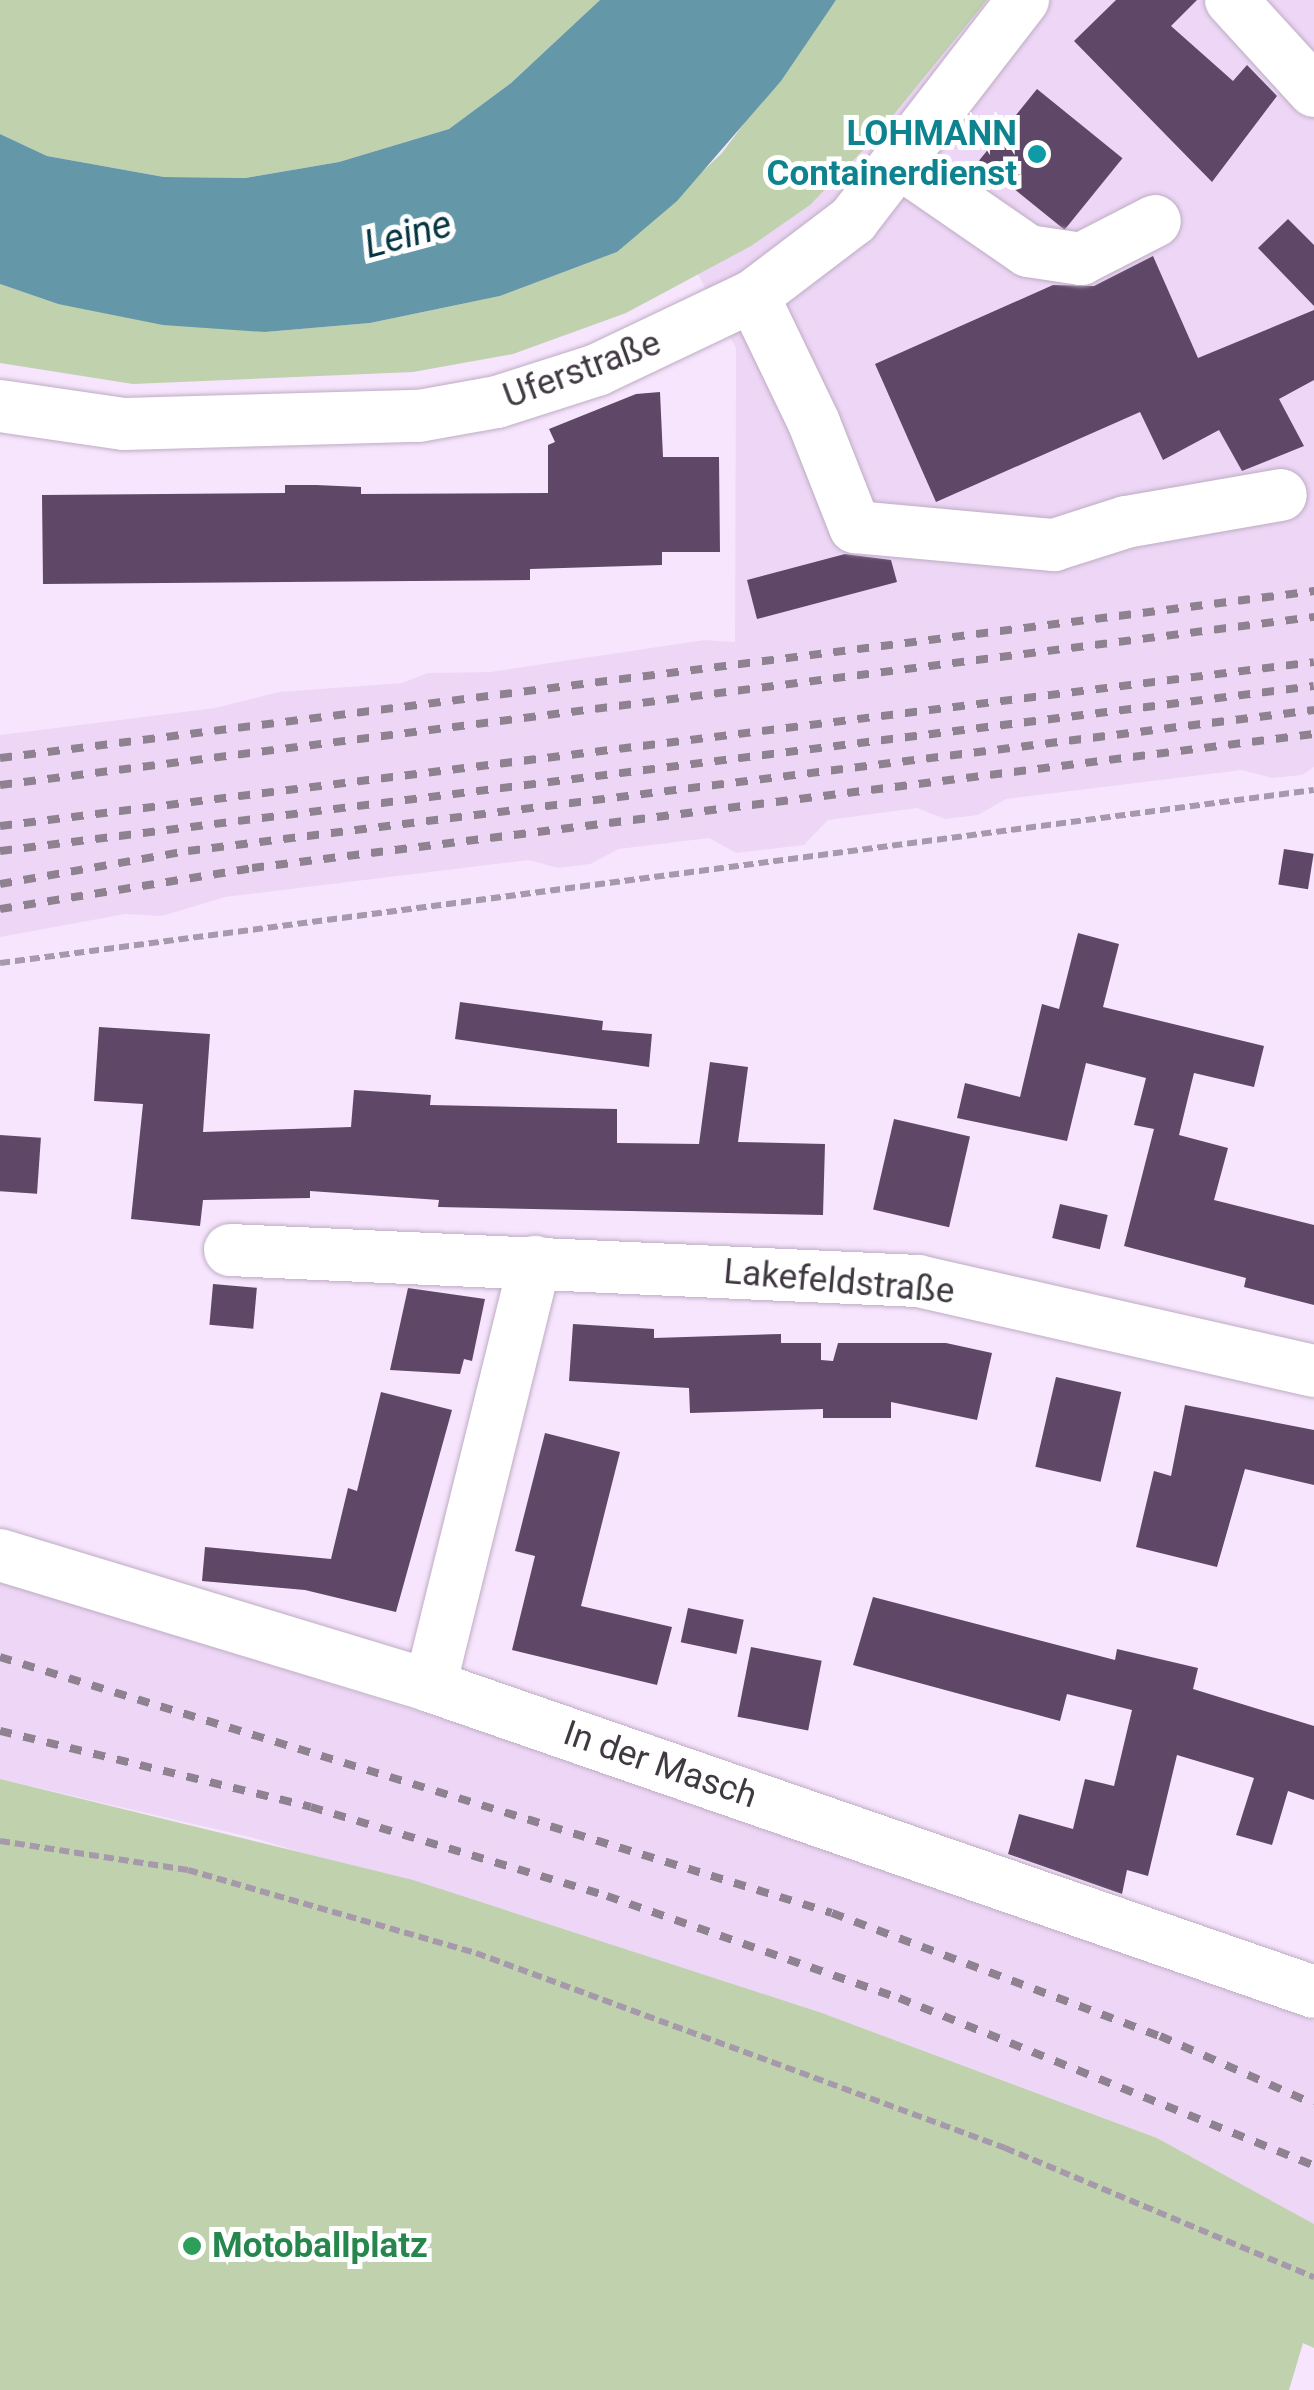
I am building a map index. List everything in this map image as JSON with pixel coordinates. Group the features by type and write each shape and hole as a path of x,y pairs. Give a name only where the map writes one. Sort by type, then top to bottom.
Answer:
{"street":[{"name":"Uferstraße","path":"0,406 124,424 419,416 554,387 678,336 753,296 852,220 902,164 1023,0"},
{"path":"1231,0 1314,92"},
{"path":"902,164 1028,251 1080,259 1156,221"},
{"path":"753,296 814,423 854,527 1054,545 1126,522 1281,495"},
{"name":"Lakefeldstraße","path":"230,1250 918,1281 1314,1371"},
{"path":"430,1686 536,1262"},
{"name":"In der Masch","path":"0,1555 430,1686 1314,1992"}],"path":[{"path":"0,964 1314,790"},
{"path":"0,1841 188,1870 476,1953 1005,2148 1314,2276"}],"shaded area":[{"path":"987,0 1314,0 1314,767 1302,775 1272,778 1242,770 1006,799 978,815 945,819 917,808 828,820 804,845 736,853 709,838 619,849 590,864 558,868 529,860 225,897 162,916 125,914 0,937 0,735 215,708 279,692 402,683 428,673 490,672 705,640 735,642 736,348 698,274 810,205"},
{"path":"0,1581 685,1795 1120,1943 1314,2021 1314,2224 1157,2138 822,2013 254,1838 0,1779"}],"green space":[{"path":"0,0 600,0 511,83 449,129 339,162 245,178 164,177 47,156 0,134"},
{"path":"836,0 987,0 873,140 810,205 751,246 626,313 513,354 413,372 133,384 0,363 0,284 58,304 265,332 370,323 500,296 617,252 722,153"},
{"path":"0,1779 413,1880 822,2013 1157,2138 1314,2224 1314,2348 1303,2343 1289,2390 0,2390"}],"water":[{"name":"Leine","path":"600,0 836,0 781,81 677,201 617,252 500,296 370,323 265,332 163,325 58,304 0,284 0,134 47,156 164,177 245,178 339,162 449,129 511,83"}],"building":[{"path":"1116,0 1197,0 1171,26 1233,81 1247,65 1277,96 1212,182 1074,41"},
{"name":"LOHMANN Containerdienst","path":"1037,89 1122,158 1065,230 979,160"},
{"path":"1288,219 1314,245 1314,306 1258,248"},
{"path":"1153,256 1198,358 1314,310 1314,380 1279,399 1304,446 1242,471 1219,430 1163,460 1140,412 936,502 875,364 1053,285 1094,286"},
{"path":"660,392 663,457 719,457 720,552 662,552 662,565 530,569 530,580 43,584 42,495 285,493 285,485 361,487 361,494 548,493 548,445 555,442 549,429 636,394"},
{"path":"845,554 891,560 897,582 757,619 747,580"},
{"path":"1284,849 1314,854 1308,889 1278,885"},
{"path":"1078,933 1119,944 1103,1007 1264,1046 1254,1087 1194,1073 1179,1135 1228,1148 1214,1200 1314,1225 1314,1305 1244,1287 1246,1278 1124,1246 1154,1129 1134,1125 1146,1078 1086,1063 1067,1141 957,1118 965,1083 1020,1097 1042,1004 1059,1009"},
{"path":"460,1002 603,1021 602,1030 652,1034 649,1067 455,1039"},
{"path":"99,1027 210,1034 203,1132 351,1127 354,1090 431,1095 430,1105 617,1109 617,1143 699,1144 710,1062 748,1067 738,1142 825,1144 823,1215 438,1207 439,1200 310,1191 310,1198 203,1200 200,1226 131,1219 143,1104 94,1101"},
{"path":"894,1119 970,1137 949,1227 873,1210"},
{"path":"0,1135 41,1138 37,1194 0,1191"},
{"path":"1060,1204 1108,1215 1100,1249 1052,1238"},
{"path":"213,1284 257,1288 253,1329 209,1325"},
{"path":"408,1288 485,1299 472,1361 464,1359 460,1374 390,1370"},
{"path":"573,1324 654,1329 654,1338 781,1334 781,1343 821,1343 821,1360 833,1361 838,1343 946,1343 992,1353 977,1420 891,1402 891,1418 823,1418 823,1409 690,1413 689,1388 569,1381"},
{"path":"1056,1377 1121,1392 1101,1482 1035,1467"},
{"path":"381,1392 452,1410 396,1612 305,1590 202,1581 205,1547 331,1559 348,1488 357,1491"},
{"path":"1185,1405 1314,1430 1314,1485 1245,1469 1217,1567 1136,1547 1154,1471 1171,1476"},
{"path":"545,1433 620,1452 581,1606 672,1627 657,1685 512,1650 535,1556 515,1551"},
{"path":"873,1597 1115,1660 1117,1649 1198,1668 1193,1689 1314,1726 1314,1800 1288,1791 1272,1845 1236,1835 1254,1778 1177,1755 1148,1876 1127,1870 1122,1894 1008,1854 1019,1814 1073,1829 1085,1779 1114,1786 1132,1710 1067,1694 1060,1721 853,1665"},
{"path":"688,1608 744,1620 736,1654 681,1642"},
{"path":"751,1647 822,1661 808,1730 737,1717"}],"railway":[{"path":"0,758 1314,591"},
{"path":"0,785 1314,617"},
{"path":"0,826 1314,662"},
{"path":"0,851 1314,686"},
{"path":"0,884 188,851 1314,710"},
{"path":"0,909 252,868 1314,734"},
{"path":"0,1657 832,1913 1160,2036 1314,2104"},
{"path":"0,1731 311,1807 607,1896 899,1998 1314,2166"}],"place":[{"name":"LOHMANN Containerdienst","path":"1037,154"},
{"name":"Motoballplatz","path":"192,2246"}]}
